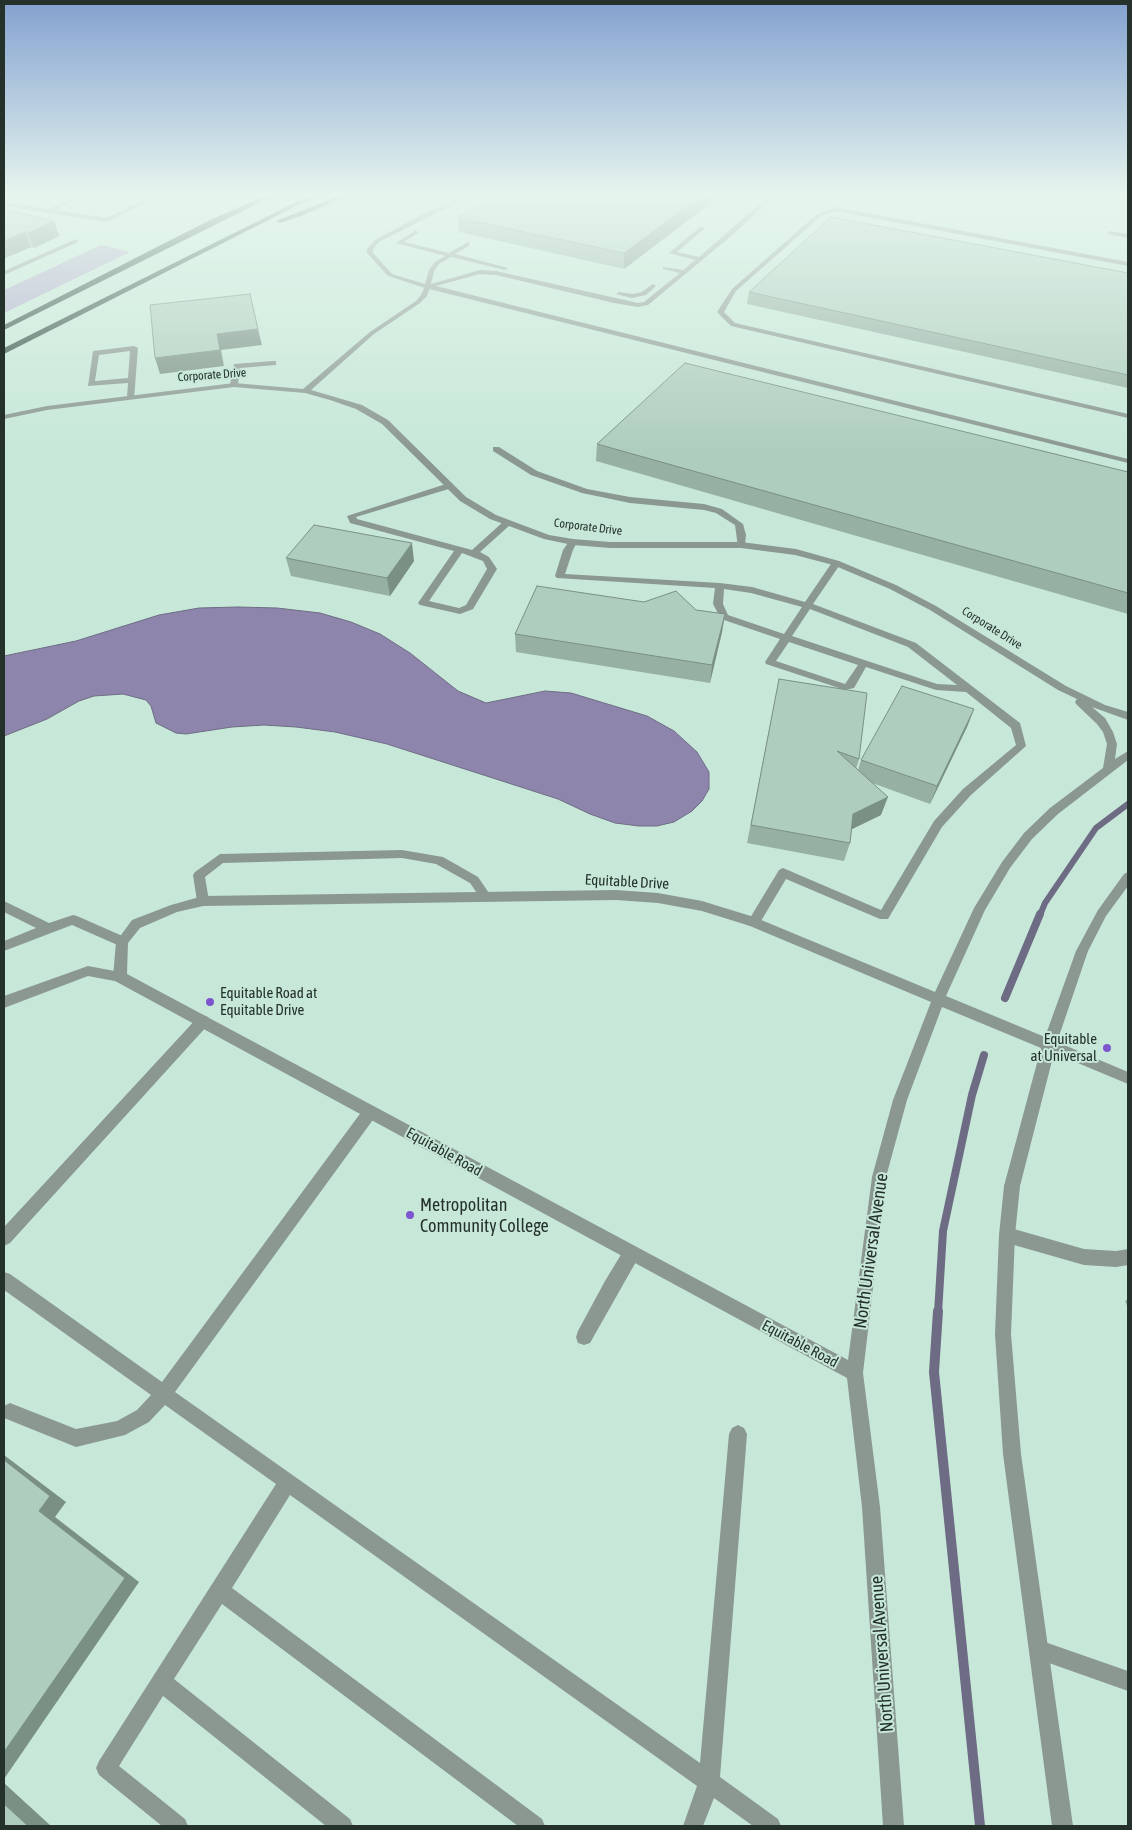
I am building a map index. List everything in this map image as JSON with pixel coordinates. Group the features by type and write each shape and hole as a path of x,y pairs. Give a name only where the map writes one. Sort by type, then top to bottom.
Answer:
{"highway":[{"path":"4,328 95,281"},
{"path":"4,351 143,281"}],"street":[{"path":"412,281 1128,461"},
{"path":"305,391 372,333 418,302 424,296 429,281"},
{"path":"427,286 444,281"},
{"path":"533,281 638,305 646,304 673,281"},
{"path":"567,281 632,296 644,294 653,286"},
{"path":"744,281 734,290 720,312 733,325 1128,416"},
{"path":"131,397 134,348 96,353 91,384 132,380"},
{"path":"234,385 238,366 273,363"},
{"name":"Corporate Drive","path":"4,417 47,408 234,385 305,391 359,406 385,422 463,500 507,523 547,537 573,542 610,545 741,545 796,552 836,563 893,587 933,608 1062,688 1101,707 1128,716"},
{"path":"496,450 534,473 585,491 630,500 704,507 720,511 739,524 742,535 741,545"},
{"path":"449,486 351,516 352,521 460,549 474,553 486,559 492,569 470,607 460,611 423,603 460,549"},
{"path":"474,553 507,523"},
{"path":"573,542 568,550 560,576 720,586 752,590 807,605 912,645 1016,726 1022,741 1021,746 967,792 938,824 884,916 784,873 754,922"},
{"path":"836,563 770,662 845,687 850,686 864,663"},
{"path":"720,586 718,604 724,617 936,687 969,689"},
{"name":"Corporate Drive","path":"1062,688 1089,709 1101,721 1108,732 1112,744 1112,754 1108,770"},
{"name":"North Universal Avenue","path":"893,1826 871,1507 855,1374 865,1279 879,1177 900,1100 939,998 980,908 1006,865 1028,836 1054,811 1128,755"},
{"path":"202,900 199,876 220,859 402,854 439,860 474,880 485,896"},
{"path":"1063,1826 1011,1445 1003,1334 1007,1235 1012,1186 1049,1045 1082,951 1102,913 1128,878"},
{"name":"Equitable Drive","path":"122,942 136,924 202,900 616,895 658,898 702,906 754,922 1049,1045"},
{"path":"4,906 48,928"},
{"path":"4,946 73,920 122,942 120,977"},
{"name":"Equitable Road","path":"4,1002 88,971 120,977 855,1374"},
{"path":"4,1238 203,1021"},
{"path":"1049,1045 1128,1078"},
{"path":"10,1412 76,1438 119,1429 144,1416 163,1394 370,1112"},
{"path":"1007,1235 1084,1257 1116,1259 1128,1257"},
{"path":"584,1338 631,1254"},
{"path":"4,1280 771,1826"},
{"path":"693,1826 709,1782 738,1434"},
{"path":"178,1826 106,1768 288,1482"},
{"path":"219,1590 535,1826"},
{"path":"1039,1650 1128,1681"},
{"path":"161,1682 343,1826"}],"shaded area":[{"path":"23,281 69,281 4,313 4,290"},
{"path":"199,608 277,608 320,613 351,622 380,634 410,653 458,691 486,703 545,691 571,693 647,716 674,731 697,752 709,772 709,789 702,801 692,811 674,822 657,826 615,823 558,799 387,744 335,732 264,725 232,727 186,734 176,733 156,723 151,706 146,700 123,694 94,696 79,701 47,719 4,736 4,656 76,641 159,615"}],"building":[{"path":"761,281 1128,281 1128,375 749,292"},
{"path":"250,294 258,329 217,334 220,350 155,358 150,305"},
{"path":"685,363 1128,472 1128,593 597,444"},
{"path":"314,525 412,543 387,578 286,558"},
{"path":"537,586 644,602 676,591 696,610 725,614 712,665 515,634"},
{"path":"779,679 867,693 859,759 837,751 888,797 853,814 850,843 751,825"},
{"path":"902,686 974,709 937,786 861,760"},
{"path":"4,1460 50,1496 39,1511 125,1578 4,1752"},
{"path":"4,1804 28,1826 4,1826"}],"waterway":[{"path":"1040,915 1045,903 1096,828 1128,804"},
{"path":"1005,998 1040,914"},
{"path":"938,1313 943,1231 972,1095 984,1055"},
{"path":"938,1311 934,1372 980,1826"}],"place":[{"name":"Equitable Road at Equitable Drive","path":"210,1002"},
{"name":"Equitable at Universal","path":"1107,1048"},
{"name":"Metropolitan Community College","path":"410,1215"}]}
